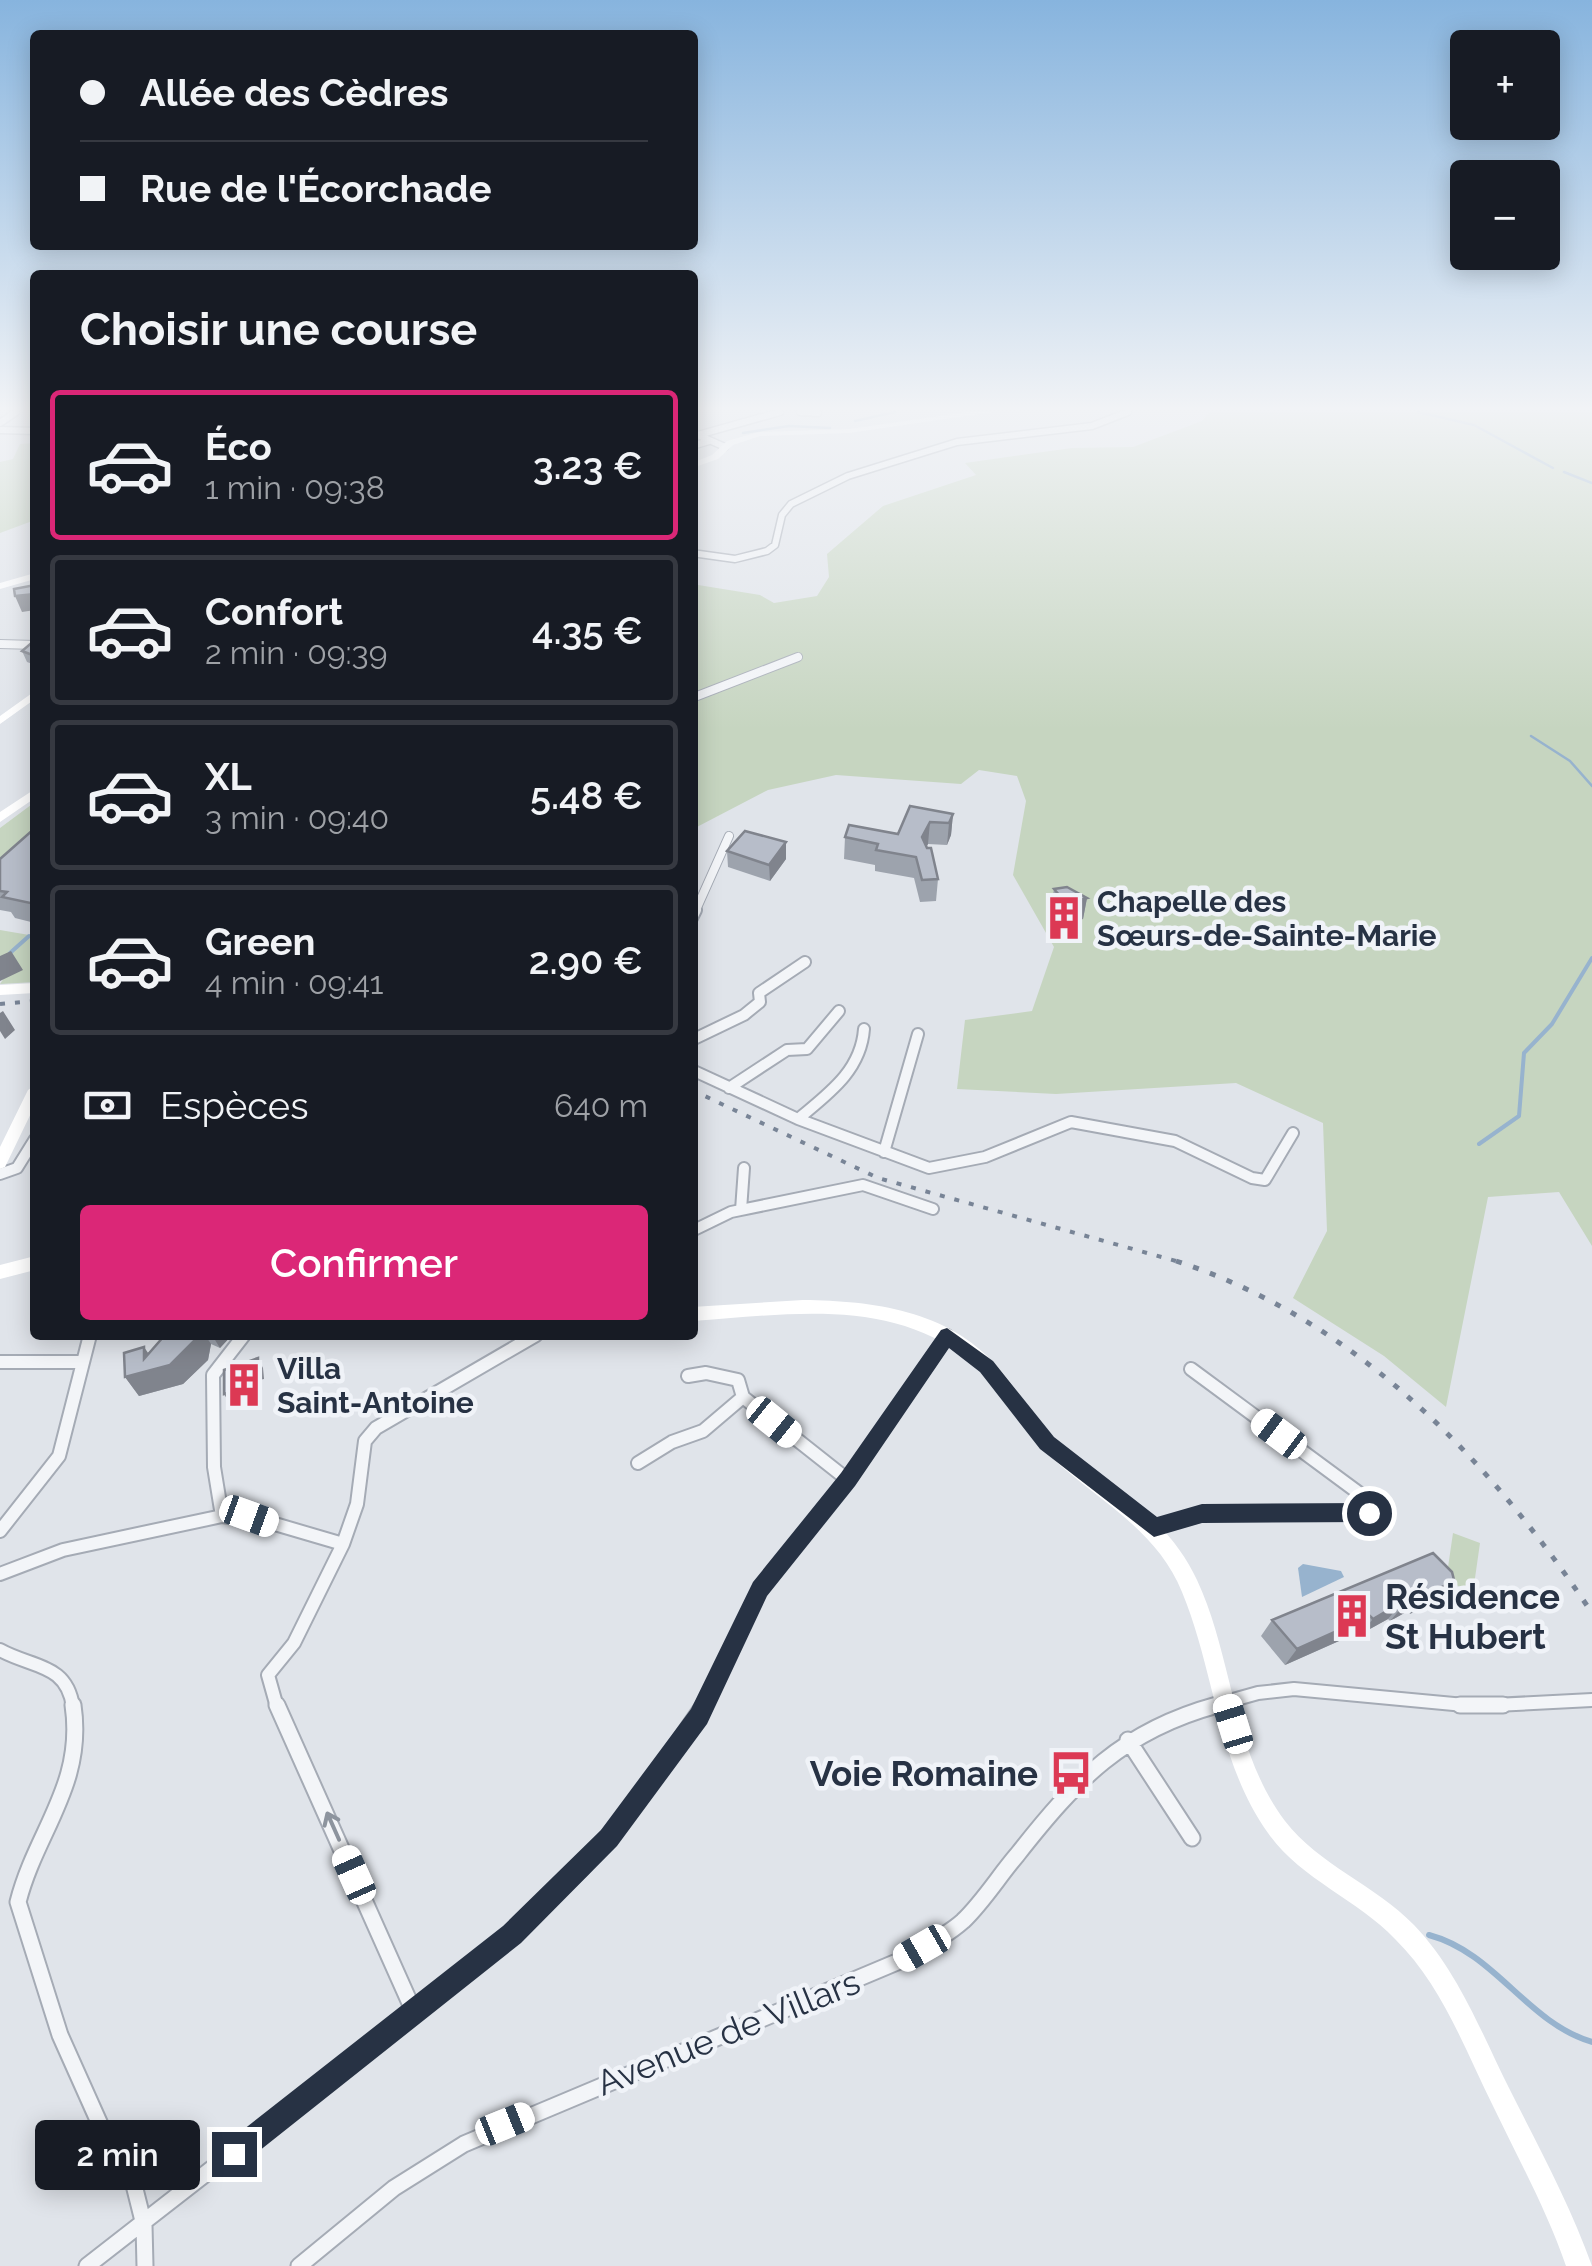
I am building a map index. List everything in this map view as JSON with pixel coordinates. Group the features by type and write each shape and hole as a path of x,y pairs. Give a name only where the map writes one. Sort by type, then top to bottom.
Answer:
{"main road":[{"path":"0,586 30,577"},
{"path":"0,721 30,698"},
{"path":"0,818 30,796"},
{"path":"0,990 30,988"},
{"path":"0,1163 30,1100"},
{"path":"0,1272 30,1265"},
{"path":"698,1314 842,1306 900,1318 947,1336 986,1366 1047,1443 1130,1505 1154,1528 1180,1564 1194,1596 1257,1794 1282,1835 1391,1917 1436,1969 1548,2194 1579,2266"}],"street":[{"path":"698,554 734,559 768,551 775,545 781,518"},
{"path":"0,644 30,645"},
{"path":"698,696 798,657"},
{"path":"698,905 729,836"},
{"path":"698,1037 744,1016 760,1002 759,993 805,962"},
{"path":"730,1088 787,1050 807,1049 838,1012"},
{"path":"798,1119 853,1066 865,1046 864,1029"},
{"path":"884,1152 891,1120 912,1068 918,1034"},
{"path":"698,1073 798,1119 929,1168 985,1157 1071,1122 1175,1141 1252,1178 1265,1180 1293,1133"},
{"path":"0,1174 17,1168 30,1147"},
{"path":"741,1210 744,1168"},
{"path":"698,1228 741,1210 863,1185 933,1208"},
{"path":"86,2266 144,2225 512,1935 609,1838 699,1716 760,1589 848,1480 947,1336"},
{"path":"0,1531 59,1456 88,1340"},
{"path":"222,1516 214,1467 213,1375 240,1340"},
{"path":"414,2012 309,1772 282,1723 268,1675 294,1643 343,1544 357,1504 365,1440 376,1428 527,1340"},
{"path":"0,1362 81,1362"},
{"path":"1154,1528 1202,1514 1369,1513 1367,1499 1191,1369"},
{"path":"688,1376 706,1373 738,1380 743,1397 848,1480"},
{"path":"638,1464 672,1442 703,1431 743,1397"},
{"path":"0,1574 62,1550 222,1516 249,1516 290,1532 343,1544"},
{"path":"0,1650 58,1672 71,1689 77,1725 63,1801 22,1882 18,1902 60,2036 110,2149 134,2185 144,2225 145,2266"},
{"path":"1226,1700 1294,1688 1475,1706 1592,1700"},
{"name":"Avenue de Villars","path":"299,2266 394,2188 464,2144 897,1962 947,1934 985,1898 1056,1805 1128,1740 1180,1714 1226,1700"},
{"path":"1128,1740 1192,1838"}],"green space":[{"path":"0,518 30,518 30,522 0,533"},
{"path":"869,518 1592,518 1592,1246 1559,1192 1488,1197 1446,1407 1384,1356 1293,1298 1327,1231 1323,1123 1236,1083 1056,1094 957,1089 965,1020 1032,1011 1054,947 1013,875 1026,801 1017,776 979,770 961,784 836,775 768,790 698,826 698,585 760,595 774,603 817,596 829,577 827,554"},
{"path":"30,806 30,862 0,889 0,828"},
{"path":"0,930 30,935 30,982 0,984 8,972 0,971"},
{"path":"1453,1533 1480,1543 1473,1592 1446,1581"}],"water":[{"path":"1303,1564 1341,1571 1344,1577 1302,1597 1298,1568"}],"building":[{"path":"30,586 30,594 15,596 14,589"},
{"path":"910,806 953,814 949,823 930,822 922,837 927,848 931,848 938,879 922,880 916,857 876,850 878,844 845,837 849,825 898,834"},
{"path":"745,831 786,842 769,865 727,851"},
{"path":"30,832 30,903 2,897 7,892 0,891 0,859"},
{"path":"1067,887 1087,898 1066,903 1054,889"},
{"path":"161,1340 195,1340 170,1365 125,1377 124,1353 144,1347 144,1359"},
{"path":"258,1358 258,1369 253,1370 254,1377 244,1380 245,1388 224,1394 224,1370"},
{"name":"Résidence St Hubert","path":"1433,1553 1452,1572 1454,1580 1373,1619 1370,1616 1297,1649 1272,1620"}],"waterway":[{"path":"1531,736 1570,761 1592,786"},
{"path":"10,953 29,936"},
{"path":"1479,1144 1519,1116 1524,1053 1552,1024 1592,958"},
{"path":"1429,1935 1473,1956 1548,2019 1592,2042"}],"railway":[{"path":"0,1004 30,1001"},
{"path":"698,1093 878,1178 1176,1261"},
{"path":"1176,1261 1183,1263"},
{"path":"1176,1261 1242,1287 1303,1319 1413,1401 1509,1501 1592,1613"}],"place":[{"name":"Chapelle des Sœurs-de-Sainte-Marie","path":"1064,918"},
{"name":"Villa Saint-Antoine","path":"244,1385"},
{"name":"Résidence St Hubert","path":"1352,1616"},
{"name":"Voie Romaine","path":"1071,1773"}],"route":[{"path":"234,2154 512,1935 609,1838 699,1716 760,1589 848,1480 947,1336 986,1366 1047,1443 1130,1505 1154,1528 1202,1514 1369,1513"}]}
